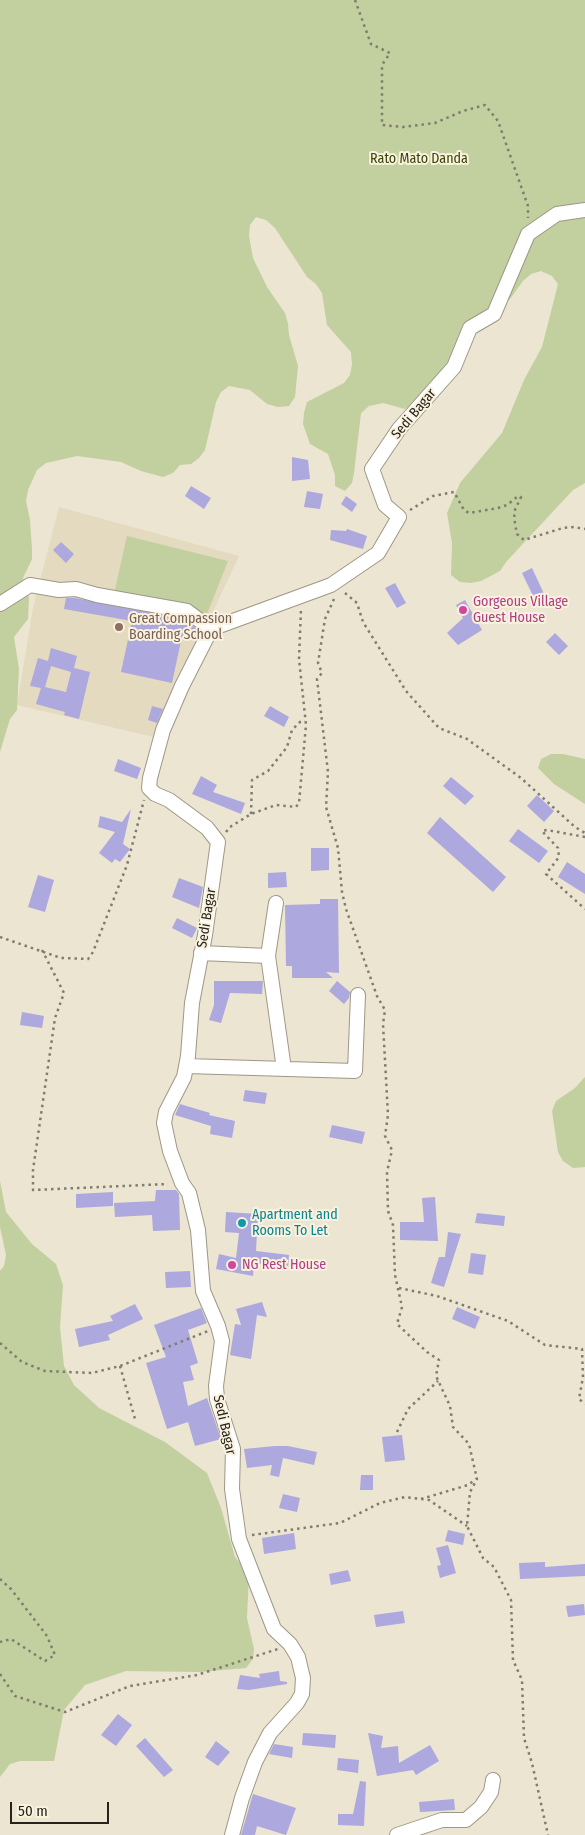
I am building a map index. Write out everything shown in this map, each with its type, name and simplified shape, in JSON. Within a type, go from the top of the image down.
[{"type":"street","points":[[528,234],[557,214],[585,210]]},
{"type":"street","name":"Sedi Bagar","points":[[399,517],[385,505],[372,469],[399,428],[454,367],[470,328],[494,314],[528,234]]},
{"type":"street","points":[[218,842],[207,828],[169,800],[154,794],[149,788],[163,730],[182,686],[211,628],[331,585],[378,553],[399,517]]},
{"type":"street","points":[[0,604],[30,586],[59,590],[76,588],[97,595],[187,611],[211,628]]},
{"type":"street","name":"Sedi Bagar","points":[[218,842],[192,1003],[184,1077],[166,1112],[164,1123],[170,1151],[182,1183],[189,1193],[198,1230],[203,1291],[218,1326],[222,1341],[216,1386],[217,1399],[233,1449],[232,1489],[239,1539],[274,1629],[290,1644],[299,1659],[303,1678],[302,1694],[297,1703],[270,1733],[255,1762],[232,1835]]},
{"type":"street","points":[[276,903],[268,956],[284,1069]]},
{"type":"street","points":[[201,953],[268,956]]},
{"type":"street","points":[[186,1066],[355,1071],[358,995]]},
{"type":"street","points":[[397,1835],[442,1820],[466,1820],[481,1807],[491,1792],[493,1780]]},
{"type":"path","points":[[355,0],[371,44],[390,53],[382,66],[382,125],[403,127],[435,124],[463,111],[485,105],[498,121],[528,206],[528,234]]},
{"type":"path","points":[[399,517],[423,500],[454,492],[464,510],[469,513],[498,508],[521,497],[514,512],[514,524],[517,534],[524,540],[574,526],[585,529]]},
{"type":"path","points":[[340,579],[345,593],[357,603],[363,622],[406,692],[439,728],[467,739],[521,778],[585,833]]},
{"type":"path","points":[[345,593],[333,600],[325,619],[318,663],[322,674],[317,679],[328,772],[326,807],[338,848],[342,892],[346,909],[374,988],[385,1010],[383,1024],[388,1114],[385,1136],[392,1150],[387,1172],[388,1211],[392,1226],[398,1288],[402,1307],[397,1324],[427,1352],[439,1360],[436,1376],[450,1406],[453,1427],[469,1444],[477,1479],[470,1492],[467,1526],[482,1558],[494,1567],[511,1600],[513,1660],[522,1680],[524,1738],[532,1764],[548,1835]]},
{"type":"path","points":[[218,842],[230,826],[251,814],[276,805],[296,807],[299,803],[305,721],[299,659],[302,596]]},
{"type":"path","points":[[251,814],[252,780],[268,770],[287,747],[292,730],[300,722],[305,721]]},
{"type":"path","points":[[0,937],[42,950],[60,958],[88,959],[93,952],[127,865],[139,811],[149,788]]},
{"type":"path","points":[[585,837],[547,830],[542,831],[558,848],[558,857],[546,874],[585,909]]},
{"type":"path","points":[[42,950],[64,993],[55,1018],[33,1170],[32,1190],[182,1183]]},
{"type":"path","points":[[398,1288],[437,1296],[508,1321],[545,1345],[582,1349],[583,1378],[579,1399],[585,1404]]},
{"type":"path","points":[[0,1343],[22,1362],[45,1371],[92,1373],[120,1366],[218,1326]]},
{"type":"path","points":[[120,1366],[135,1419]]},
{"type":"path","points":[[396,1432],[408,1409],[438,1381]]},
{"type":"path","points":[[419,1499],[468,1484],[477,1479]]},
{"type":"path","points":[[239,1539],[257,1533],[340,1523],[380,1504],[405,1497],[429,1500],[467,1526]]},
{"type":"path","points":[[0,1580],[11,1589],[47,1636],[55,1655],[46,1660],[11,1638],[0,1642]]},
{"type":"path","points":[[1,1676],[15,1696],[65,1712],[130,1686],[197,1675],[290,1644]]},
{"type":"shaded area","name":"Great Compassion Boarding School","points":[[59,507],[239,556],[154,737],[17,705],[33,608]]},
{"type":"green space","name":"Rato Mato Danda","points":[[0,0],[585,0],[585,483],[573,490],[506,562],[500,571],[481,581],[471,583],[460,582],[451,575],[452,543],[447,513],[460,483],[502,433],[524,380],[542,347],[558,284],[552,276],[541,271],[531,274],[523,281],[510,299],[482,321],[451,372],[443,391],[433,398],[418,401],[405,409],[383,403],[369,406],[361,413],[352,483],[345,491],[335,486],[335,475],[328,454],[310,444],[303,424],[307,402],[344,383],[350,375],[352,364],[351,352],[327,325],[322,293],[316,284],[307,277],[275,228],[266,220],[256,217],[250,225],[249,236],[253,258],[267,287],[285,313],[298,366],[295,397],[289,406],[278,407],[267,404],[250,390],[229,386],[221,392],[216,402],[205,450],[191,464],[180,465],[173,473],[163,477],[141,471],[121,462],[77,456],[46,463],[37,470],[28,490],[26,501],[30,520],[32,549],[32,559],[23,578],[29,598],[28,619],[14,637],[19,669],[17,710],[10,719],[0,752]]},
{"type":"green space","points":[[127,536],[228,561],[207,614],[114,594]]},
{"type":"green space","points":[[551,754],[563,754],[585,759],[585,804],[554,784],[538,768],[541,759]]},
{"type":"green space","points":[[585,1077],[585,1167],[573,1168],[563,1161],[558,1152],[552,1111],[556,1101],[575,1088]]},
{"type":"green space","points":[[0,1181],[6,1212],[32,1244],[56,1264],[63,1285],[60,1327],[64,1366],[74,1385],[99,1408],[165,1442],[207,1473],[221,1508],[235,1557],[249,1574],[247,1618],[254,1649],[253,1659],[246,1668],[200,1672],[126,1671],[85,1685],[64,1710],[54,1761],[20,1761],[10,1764],[0,1777],[0,1271],[4,1266],[6,1255],[0,1227]]},
{"type":"building","points":[[292,457],[308,460],[310,479],[292,481]]},
{"type":"building","points":[[191,486],[211,498],[204,509],[185,496]]},
{"type":"building","points":[[307,491],[323,494],[320,509],[304,507]]},
{"type":"building","points":[[346,496],[357,504],[352,512],[341,504]]},
{"type":"building","points":[[347,529],[367,536],[363,549],[330,540],[331,530],[346,531]]},
{"type":"building","points":[[61,542],[74,554],[66,563],[53,550]]},
{"type":"building","points":[[532,568],[546,598],[536,602],[522,573]]},
{"type":"building","points":[[395,583],[406,603],[397,608],[385,588]]},
{"type":"building","points":[[66,598],[75,598],[183,619],[197,629],[195,638],[182,636],[172,683],[121,672],[132,621],[64,609]]},
{"type":"building","points":[[465,600],[482,630],[458,645],[447,633],[463,618],[456,605]]},
{"type":"building","points":[[555,633],[568,646],[559,655],[546,642]]},
{"type":"building","points":[[51,648],[77,656],[74,668],[90,672],[79,719],[64,715],[65,712],[36,704],[41,688],[30,686],[38,658],[48,661]],"holes":[[[51,666],[71,672],[66,692],[45,687]]]},
{"type":"building","points":[[152,706],[163,709],[157,723],[148,720]]},
{"type":"building","points":[[270,706],[289,717],[284,727],[264,716]]},
{"type":"building","points":[[118,759],[141,768],[137,779],[114,771]]},
{"type":"building","points":[[201,776],[217,785],[213,792],[245,803],[241,814],[192,794]]},
{"type":"building","points":[[451,777],[474,796],[465,805],[443,786]]},
{"type":"building","points":[[537,795],[554,811],[544,822],[527,806]]},
{"type":"building","points":[[131,809],[123,844],[130,849],[120,862],[115,859],[112,863],[99,853],[115,832],[98,827],[100,816],[122,822]]},
{"type":"building","points":[[440,817],[506,877],[493,892],[427,833]]},
{"type":"building","points":[[518,829],[548,851],[539,863],[509,841]]},
{"type":"building","points":[[311,848],[329,848],[329,870],[311,871]]},
{"type":"building","points":[[567,862],[585,874],[585,894],[558,877]]},
{"type":"building","points":[[286,872],[287,887],[268,888],[268,873]]},
{"type":"building","points":[[38,875],[54,880],[45,912],[28,907]]},
{"type":"building","points":[[179,878],[203,887],[199,908],[172,897]]},
{"type":"building","points":[[320,899],[338,899],[339,973],[326,972],[333,978],[292,978],[292,966],[286,966],[285,905],[320,904]]},
{"type":"building","points":[[177,918],[197,928],[192,938],[172,928]]},
{"type":"building","points":[[214,981],[263,981],[262,994],[230,993],[221,1023],[209,1020],[214,1005]]},
{"type":"building","points":[[337,981],[350,992],[349,998],[344,1004],[329,991]]},
{"type":"building","points":[[22,1012],[44,1016],[42,1028],[20,1025]]},
{"type":"building","points":[[245,1090],[267,1093],[265,1104],[243,1101]]},
{"type":"building","points":[[180,1104],[210,1113],[209,1115],[235,1121],[232,1138],[210,1134],[211,1126],[175,1115]]},
{"type":"building","points":[[332,1125],[365,1132],[362,1144],[329,1137]]},
{"type":"building","points":[[156,1190],[176,1190],[179,1194],[180,1230],[153,1231],[152,1215],[115,1217],[114,1203],[155,1201]]},
{"type":"building","points":[[113,1192],[113,1206],[76,1208],[76,1194]]},
{"type":"building","points":[[435,1197],[438,1241],[400,1240],[400,1222],[424,1222],[422,1198]]},
{"type":"building","points":[[226,1212],[258,1214],[256,1251],[289,1255],[288,1267],[254,1263],[253,1276],[216,1269],[219,1254],[236,1258],[239,1233],[225,1232]]},
{"type":"building","points":[[477,1213],[505,1216],[504,1226],[475,1223]]},
{"type":"building","points":[[448,1232],[461,1234],[444,1287],[431,1283],[439,1257],[445,1257]]},
{"type":"building","points":[[471,1253],[486,1255],[483,1275],[468,1273]]},
{"type":"building","points":[[190,1271],[191,1287],[166,1288],[165,1272]]},
{"type":"building","points":[[262,1302],[267,1317],[257,1315],[251,1359],[230,1355],[235,1324],[241,1325],[236,1309]]},
{"type":"building","points":[[135,1304],[143,1319],[108,1335],[110,1340],[79,1347],[75,1329],[113,1321],[110,1316]]},
{"type":"building","points":[[457,1307],[480,1317],[475,1329],[452,1319]]},
{"type":"building","points":[[201,1308],[207,1323],[188,1330],[198,1363],[190,1366],[194,1380],[183,1382],[188,1406],[207,1398],[221,1439],[195,1446],[188,1422],[167,1429],[146,1363],[166,1357],[154,1325]]},
{"type":"building","points":[[402,1435],[405,1460],[385,1462],[382,1437]]},
{"type":"building","points":[[288,1446],[317,1452],[314,1465],[283,1458],[279,1477],[270,1475],[272,1465],[247,1468],[244,1449]]},
{"type":"building","points":[[361,1475],[373,1475],[373,1490],[360,1490]]},
{"type":"building","points":[[283,1494],[300,1498],[297,1512],[279,1508]]},
{"type":"building","points":[[448,1530],[465,1534],[463,1545],[445,1541]]},
{"type":"building","points":[[294,1533],[296,1549],[264,1554],[262,1538]]},
{"type":"building","points":[[448,1545],[456,1573],[440,1578],[437,1566],[441,1565],[436,1548]]},
{"type":"building","points":[[545,1562],[545,1567],[585,1564],[585,1576],[520,1579],[519,1563]]},
{"type":"building","points":[[348,1570],[351,1581],[331,1585],[329,1574]]},
{"type":"building","points":[[584,1604],[585,1615],[568,1617],[566,1606]]},
{"type":"building","points":[[403,1611],[405,1623],[376,1627],[374,1615]]},
{"type":"building","points":[[279,1671],[280,1681],[287,1682],[287,1684],[249,1690],[237,1689],[240,1675],[260,1678],[259,1674]]},
{"type":"building","points":[[118,1714],[132,1725],[116,1746],[101,1735]]},
{"type":"building","points":[[303,1733],[336,1735],[335,1748],[302,1745]]},
{"type":"building","points":[[368,1733],[383,1736],[381,1748],[398,1746],[399,1763],[430,1745],[439,1761],[416,1775],[413,1770],[377,1776]]},
{"type":"building","points":[[145,1738],[173,1770],[164,1777],[136,1746]]},
{"type":"building","points":[[216,1741],[230,1752],[218,1766],[205,1757]]},
{"type":"building","points":[[274,1744],[293,1747],[292,1758],[269,1754]]},
{"type":"building","points":[[338,1758],[359,1760],[358,1773],[337,1770]]},
{"type":"building","points":[[360,1781],[366,1782],[364,1826],[338,1825],[338,1814],[353,1814]]},
{"type":"building","points":[[253,1794],[296,1808],[286,1835],[257,1826],[255,1835],[241,1835]]},
{"type":"building","points":[[454,1799],[455,1810],[420,1812],[419,1802]]},
{"type":"place","name":"Gorgeous Village Guest House","points":[[463,610]]},
{"type":"place","name":"Great Compassion Boarding School","points":[[119,627]]},
{"type":"place","name":"Apartment and Rooms To Let","points":[[242,1223]]},
{"type":"place","name":"NG Rest House","points":[[232,1265]]}]
